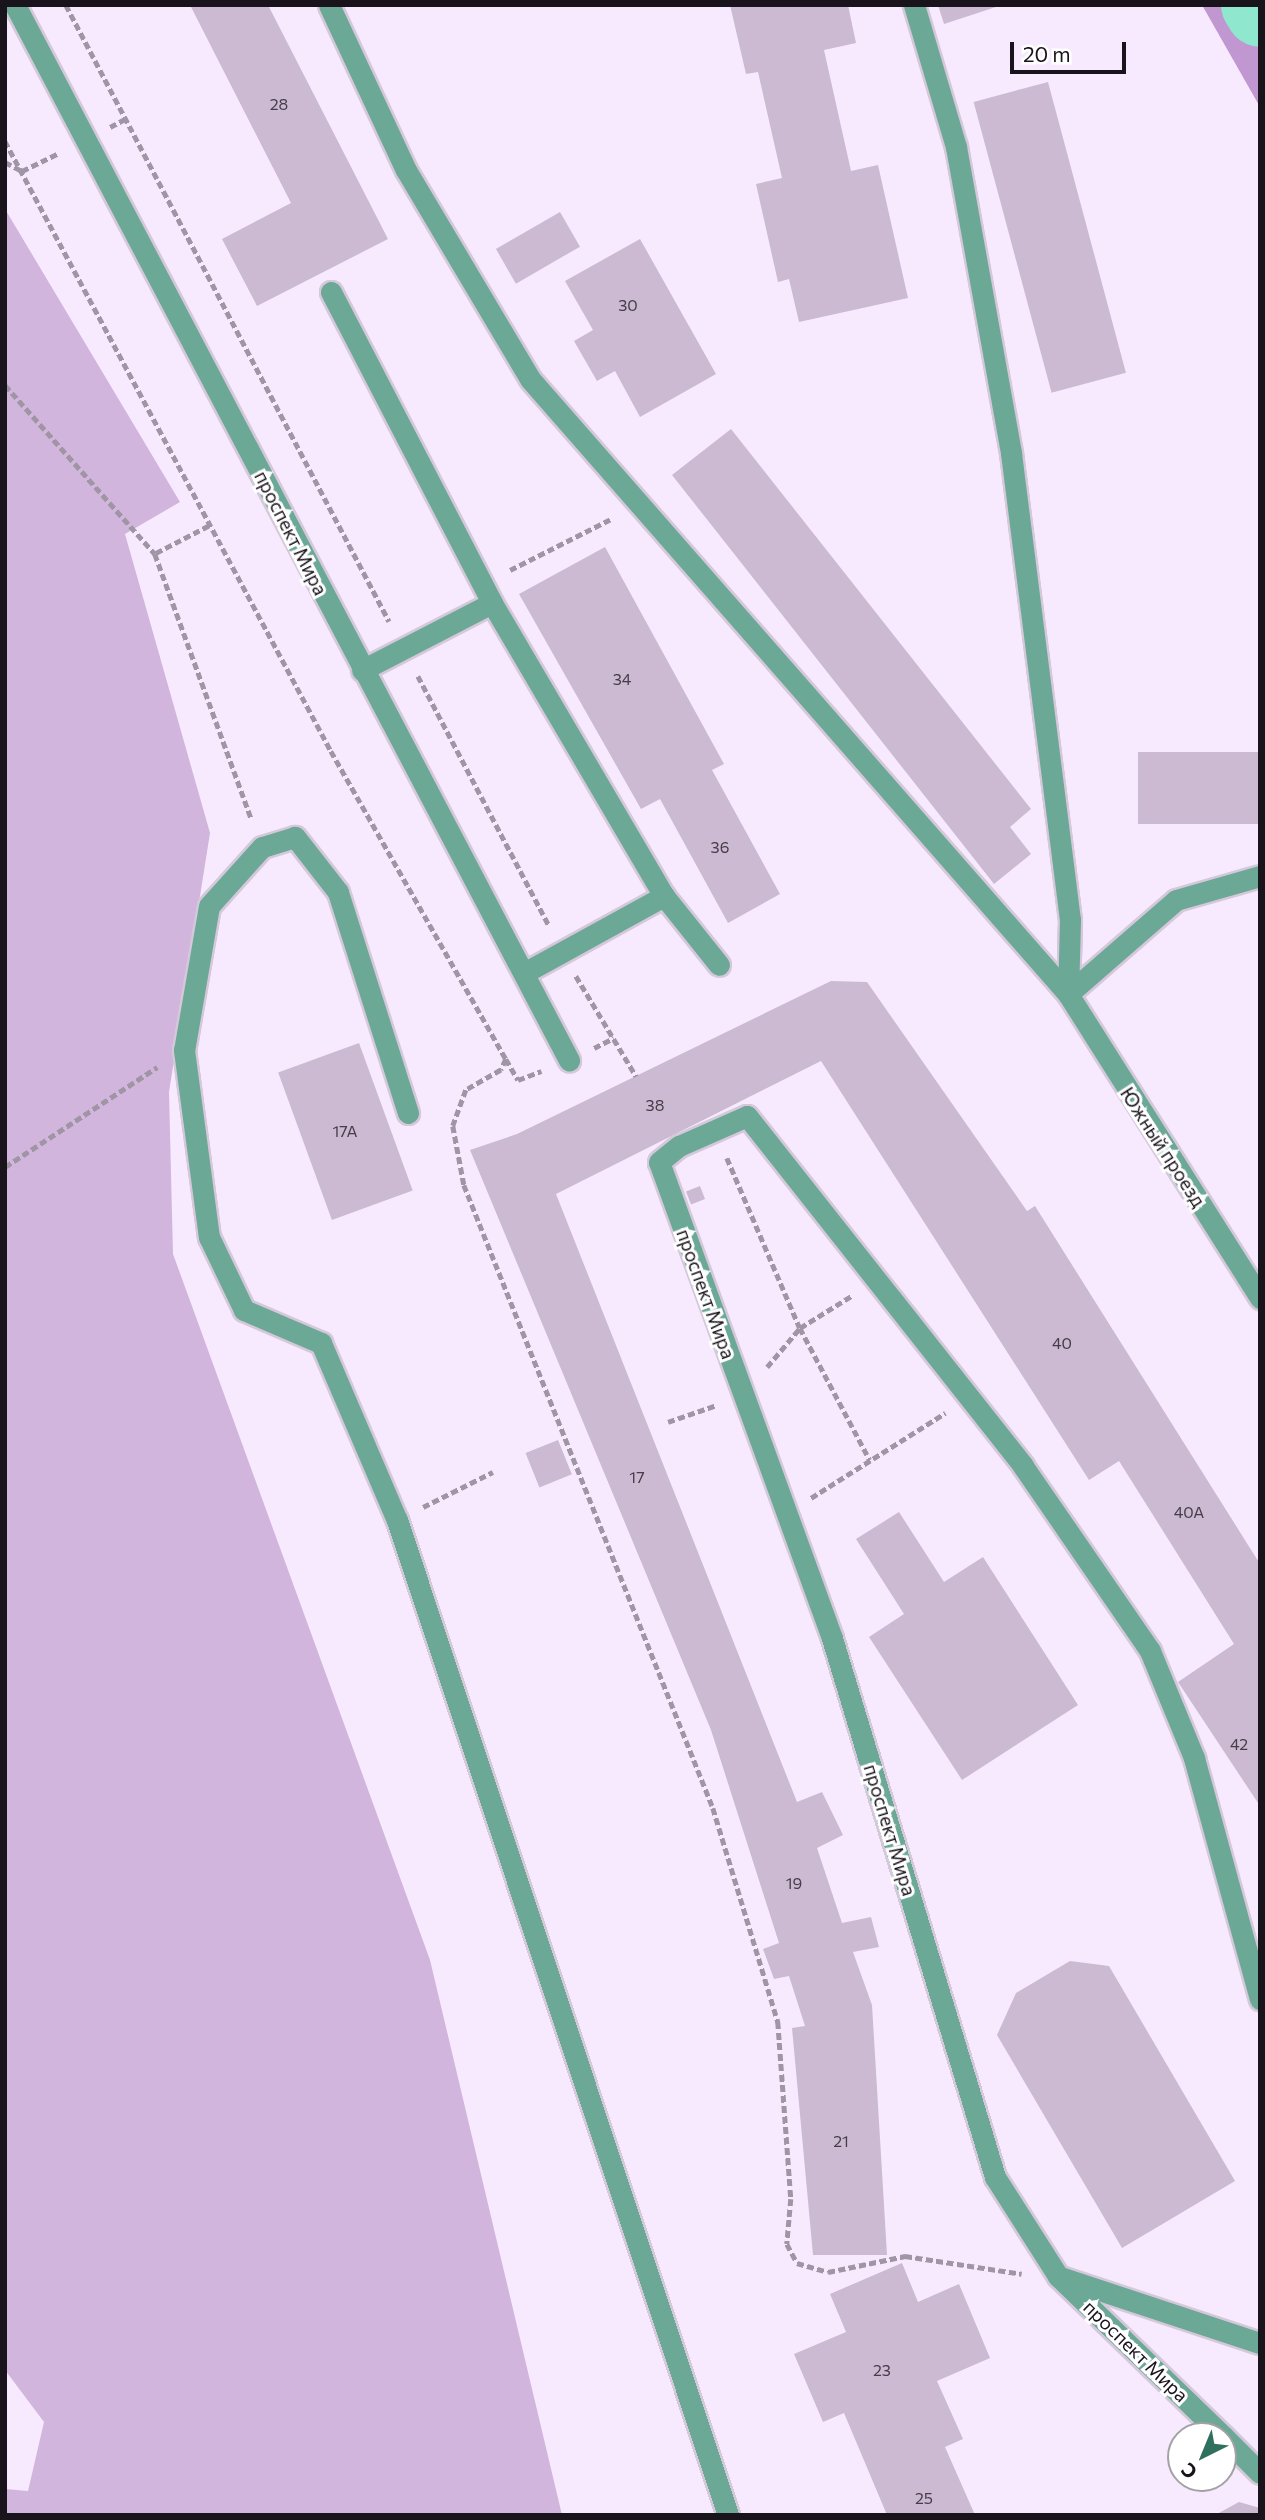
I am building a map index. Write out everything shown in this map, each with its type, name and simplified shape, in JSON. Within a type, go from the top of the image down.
[{"type":"street","name":"проспект Мира","points":[[15,5],[569,1060]]},
{"type":"street","name":"Южный проезд","points":[[329,5],[406,170],[530,379],[1068,994],[1260,1298]]},
{"type":"street","points":[[914,5],[956,147],[1011,453],[1069,920],[1068,994]]},
{"type":"street","points":[[331,292],[487,594],[664,896],[719,965]]},
{"type":"street","points":[[362,670],[403,649],[487,594]]},
{"type":"street","points":[[408,1113],[338,892],[295,837],[262,847],[209,906],[184,1050],[209,1237],[244,1310],[321,1343],[397,1520],[728,2515]]},
{"type":"street","points":[[1068,994],[1176,900],[1260,876]]},
{"type":"street","points":[[524,973],[664,896]]},
{"type":"street","points":[[679,1146],[747,1116],[970,1398],[1150,1651],[1194,1758],[1260,1999]]},
{"type":"street","name":"проспект Мира","points":[[679,1146],[659,1162],[832,1638],[995,2177],[1058,2276],[1209,2422]]},
{"type":"street","points":[[1058,2276],[1260,2343]]},
{"type":"street","name":"проспект Мира","points":[[1237,2450],[1260,2473]]},
{"type":"path","points":[[66,5],[564,953],[636,1076]]},
{"type":"path","points":[[5,141],[209,526],[518,1080]]},
{"type":"path","points":[[5,162],[22,171]]},
{"type":"path","points":[[5,385],[155,554],[252,820]]},
{"type":"path","points":[[487,594],[640,504]]},
{"type":"path","points":[[155,554],[209,526]]},
{"type":"path","points":[[5,1167],[184,1050]]},
{"type":"path","points":[[506,1059],[501,1070],[466,1090],[453,1126],[464,1185],[713,1808],[778,2022],[791,2199],[788,2244],[797,2263],[828,2272],[905,2256],[971,2270],[1058,2276]]},
{"type":"path","points":[[679,1146],[723,1147],[800,1328],[870,1460]]},
{"type":"path","points":[[668,1422],[742,1396],[800,1328],[877,1280]]},
{"type":"path","points":[[786,1513],[970,1398]]},
{"type":"path","points":[[397,1520],[493,1472]]},
{"type":"shaded area","points":[[1202,5],[1260,5],[1260,107]]},
{"type":"shaded area","points":[[5,209],[180,502],[125,534],[210,833],[169,1092],[173,1254],[430,1960],[562,2515],[5,2515],[5,2489],[28,2491],[44,2422],[5,2370]]},
{"type":"building","points":[[190,5],[268,5],[388,239],[257,306],[222,239],[291,203]]},
{"type":"building","points":[[730,5],[848,5],[856,43],[824,50],[851,171],[878,165],[908,298],[799,322],[789,279],[778,282],[756,184],[782,178],[758,72],[746,74]]},
{"type":"building","points":[[938,5],[999,5],[999,6],[944,24]]},
{"type":"building","points":[[1048,82],[1126,373],[1052,393],[974,102]]},
{"type":"building","points":[[560,212],[580,247],[516,284],[496,249]]},
{"type":"building","points":[[640,239],[716,374],[640,417],[615,371],[597,381],[574,341],[593,330],[565,281]]},
{"type":"building","points":[[731,429],[1031,809],[1010,827],[1031,854],[994,884],[672,475]]},
{"type":"building","points":[[605,547],[724,764],[712,770],[780,894],[728,923],[660,799],[641,809],[519,594]]},
{"type":"building","points":[[1138,752],[1260,752],[1260,824],[1138,824]]},
{"type":"building","points":[[831,981],[867,982],[1027,1211],[1035,1206],[1260,1564],[1260,1806],[1178,1682],[1234,1644],[1119,1461],[1089,1480],[821,1061],[556,1194],[797,1802],[822,1792],[843,1835],[817,1848],[842,1923],[871,1917],[879,1947],[853,1952],[872,2005],[887,2255],[813,2255],[792,2028],[805,2026],[789,1976],[774,1979],[763,1949],[779,1943],[711,1730],[470,1150],[517,1134]]},
{"type":"building","points":[[359,1043],[413,1191],[332,1220],[278,1072]]},
{"type":"building","points":[[700,1186],[705,1199],[691,1204],[686,1191]]},
{"type":"building","points":[[558,1440],[572,1474],[539,1487],[526,1453]]},
{"type":"building","points":[[899,1512],[944,1582],[983,1557],[1078,1705],[962,1780],[869,1637],[904,1614],[856,1539]]},
{"type":"building","points":[[1070,1961],[1109,1966],[1235,2181],[1122,2248],[997,2035],[1016,1993]]},
{"type":"building","points":[[902,2263],[918,2302],[959,2284],[990,2358],[937,2381],[963,2439],[945,2447],[975,2515],[887,2515],[844,2413],[823,2422],[794,2354],[846,2332],[830,2294]]},
{"type":"building","points":[[1239,2502],[1260,2508],[1260,2515],[1215,2515]]},
{"type":"waterway","points":[[1255,5],[1260,13]]}]
